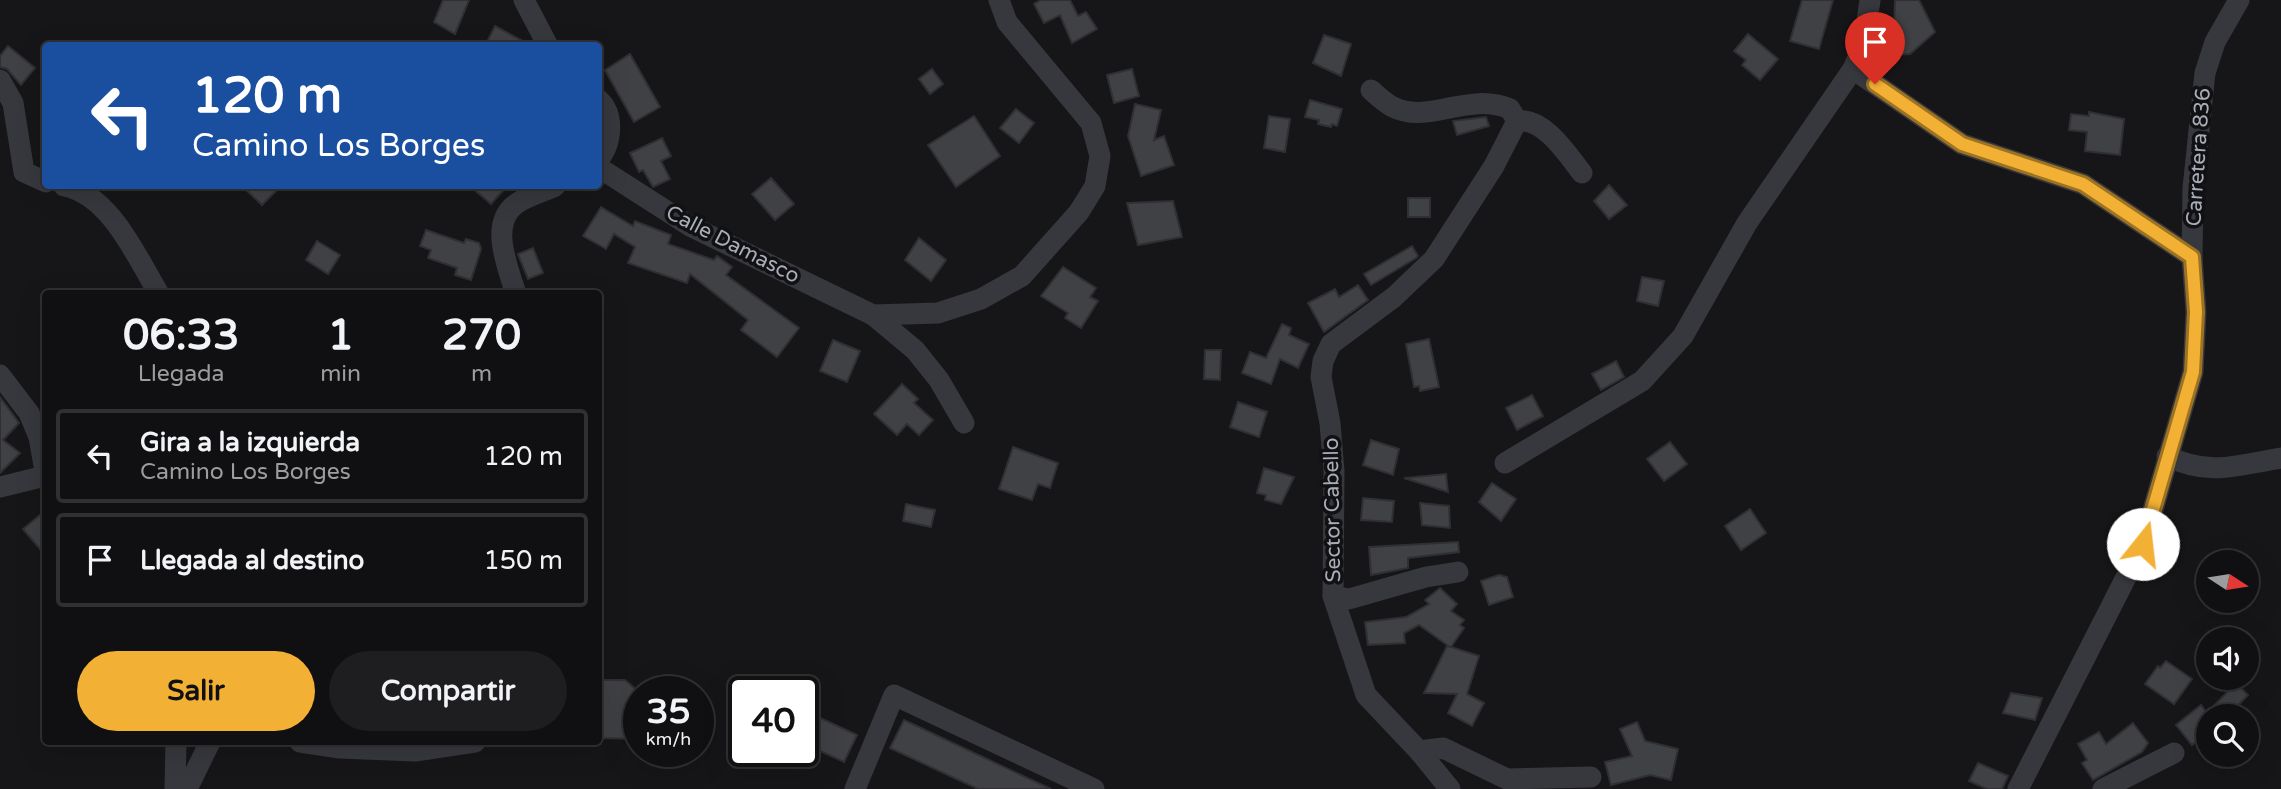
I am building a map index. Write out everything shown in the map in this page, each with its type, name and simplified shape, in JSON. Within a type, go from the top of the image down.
[{"type":"street","points":[[524,0],[546,42]]},
{"type":"street","name":"Calle Damasco","points":[[873,315],[938,313],[981,299],[1022,276],[1079,212],[1095,187],[1100,156],[1091,123],[1007,22],[999,0]]},
{"type":"street","points":[[1505,463],[1642,381],[1682,336],[1709,295],[1747,223],[1853,69],[1864,43],[1870,0]]},
{"type":"street","name":"Carretera 836","points":[[2018,789],[2143,544],[2193,372],[2196,312],[2192,257],[2193,188],[2205,73],[2215,42],[2239,0]]},
{"type":"street","points":[[1853,69],[1962,144],[2083,184],[2192,257]]},
{"type":"street","points":[[0,80],[13,103],[24,172],[42,180]]},
{"type":"street","points":[[1371,90],[1392,107],[1419,112],[1483,101],[1498,104],[1510,109],[1517,121],[1527,119],[1539,126],[1561,146],[1582,173]]},
{"type":"street","points":[[602,106],[608,116],[610,134],[606,152],[602,156]]},
{"type":"street","name":"Sector Cabello","points":[[1450,789],[1419,751],[1366,695],[1333,596],[1334,471],[1330,423],[1321,377],[1323,361],[1331,344],[1394,297],[1434,258],[1494,166],[1517,121]]},
{"type":"street","name":"Calle Damasco","points":[[602,170],[690,226],[873,315],[915,350],[939,380],[964,423]]},
{"type":"street","points":[[70,189],[90,199],[123,229],[157,290]]},
{"type":"street","points":[[515,290],[500,237],[516,203],[545,189]]},
{"type":"street","points":[[0,375],[29,414],[38,437],[42,460]]},
{"type":"street","points":[[2167,456],[2204,469],[2281,458]]},
{"type":"street","points":[[0,487],[42,478]]},
{"type":"street","name":"Sector Cabello","points":[[1333,596],[1349,600],[1426,578],[1458,572]]},
{"type":"street","points":[[855,789],[894,695],[1094,789]]},
{"type":"street","points":[[175,789],[176,745]]},
{"type":"street","points":[[187,789],[209,745]]},
{"type":"street","points":[[320,745],[415,751],[455,745]]},
{"type":"street","points":[[1419,751],[1443,748],[1507,779],[1591,777]]},
{"type":"street","points":[[2103,789],[2174,753]]},
{"type":"building","points":[[443,0],[469,0],[455,34],[434,22]]},
{"type":"building","points":[[1041,0],[1070,0],[1078,16],[1086,12],[1097,29],[1072,43],[1060,15],[1044,23],[1034,4]]},
{"type":"building","points":[[1802,0],[1833,0],[1819,49],[1790,41]]},
{"type":"building","points":[[1895,0],[1919,0],[1935,32],[1910,54],[1893,55]]},
{"type":"building","points":[[495,26],[525,42],[487,42]]},
{"type":"building","points":[[1748,34],[1778,59],[1760,80],[1742,65],[1746,60],[1734,51]]},
{"type":"building","points":[[1324,35],[1351,44],[1341,76],[1313,63]]},
{"type":"building","points":[[8,46],[35,68],[21,85],[7,69],[0,67],[0,56]]},
{"type":"building","points":[[630,54],[660,107],[634,122],[605,70]]},
{"type":"building","points":[[932,69],[943,84],[930,94],[919,79]]},
{"type":"building","points":[[1132,69],[1139,96],[1114,103],[1107,75]]},
{"type":"building","points":[[1310,100],[1342,109],[1337,126],[1318,124],[1319,120],[1305,117]]},
{"type":"building","points":[[1135,104],[1161,110],[1154,140],[1164,136],[1174,165],[1141,176],[1128,136]]},
{"type":"building","points":[[1016,109],[1034,123],[1019,143],[1000,128]]},
{"type":"building","points":[[2089,112],[2124,119],[2120,155],[2085,151],[2087,132],[2069,130],[2071,114],[2089,116]]},
{"type":"building","points":[[974,116],[1000,156],[956,187],[928,145]]},
{"type":"building","points":[[1269,116],[1290,119],[1285,152],[1264,148]]},
{"type":"building","points":[[1486,117],[1489,126],[1457,135],[1453,121]]},
{"type":"building","points":[[662,138],[671,156],[661,161],[670,179],[653,187],[643,170],[639,172],[630,153]]},
{"type":"building","points":[[771,178],[794,204],[775,220],[752,194]]},
{"type":"building","points":[[1609,185],[1627,205],[1609,219],[1594,201]]},
{"type":"building","points":[[245,189],[278,189],[262,205]]},
{"type":"building","points":[[474,189],[504,189],[491,204]]},
{"type":"building","points":[[1408,198],[1430,198],[1430,217],[1408,217]]},
{"type":"building","points":[[1173,201],[1182,237],[1138,245],[1127,203]]},
{"type":"building","points":[[601,207],[633,226],[635,221],[671,235],[668,244],[714,260],[717,256],[732,267],[726,275],[799,328],[777,357],[741,330],[748,320],[690,274],[687,283],[628,263],[635,247],[614,234],[606,249],[583,236]]},
{"type":"building","points":[[426,230],[464,243],[466,239],[479,243],[481,249],[471,280],[455,275],[457,268],[428,258],[431,250],[420,246]]},
{"type":"building","points":[[919,238],[946,260],[931,281],[905,260]]},
{"type":"building","points":[[317,241],[340,255],[328,274],[306,260]]},
{"type":"building","points":[[1412,246],[1418,256],[1416,258],[1371,285],[1364,274]]},
{"type":"building","points":[[533,248],[543,273],[528,279],[518,254]]},
{"type":"building","points":[[1063,267],[1096,288],[1090,297],[1098,301],[1081,328],[1065,318],[1068,313],[1041,296]]},
{"type":"building","points":[[1642,277],[1664,281],[1658,306],[1637,301]]},
{"type":"building","points":[[1358,285],[1368,300],[1324,332],[1308,303],[1335,289],[1339,297]]},
{"type":"building","points":[[1282,324],[1291,328],[1289,335],[1309,344],[1298,368],[1280,359],[1271,384],[1242,373],[1250,352],[1266,358]]},
{"type":"building","points":[[1429,339],[1439,387],[1420,391],[1419,386],[1414,387],[1406,344]]},
{"type":"building","points":[[833,340],[860,351],[847,382],[820,371]]},
{"type":"building","points":[[1205,350],[1221,350],[1220,380],[1204,379]]},
{"type":"building","points":[[1616,361],[1624,377],[1601,390],[1592,374]]},
{"type":"building","points":[[902,384],[918,399],[914,403],[933,420],[919,435],[907,424],[897,435],[874,414]]},
{"type":"building","points":[[1532,395],[1543,416],[1517,430],[1506,408]]},
{"type":"building","points":[[0,397],[19,423],[3,440],[20,453],[0,473]]},
{"type":"building","points":[[1238,402],[1267,412],[1259,437],[1230,427]]},
{"type":"building","points":[[1371,440],[1399,449],[1393,475],[1363,465]]},
{"type":"building","points":[[1670,442],[1687,464],[1664,481],[1647,459]]},
{"type":"building","points":[[1013,447],[1058,463],[1050,488],[1038,484],[1032,500],[999,489]]},
{"type":"building","points":[[1264,468],[1294,477],[1281,504],[1265,500],[1266,495],[1257,493]]},
{"type":"building","points":[[1446,474],[1448,492],[1404,478],[1405,478]]},
{"type":"building","points":[[1492,483],[1516,499],[1501,521],[1479,502]]},
{"type":"building","points":[[1363,498],[1394,501],[1392,522],[1361,520]]},
{"type":"building","points":[[1420,503],[1449,506],[1450,528],[1422,525]]},
{"type":"building","points":[[906,504],[935,510],[931,527],[903,521]]},
{"type":"building","points":[[1750,509],[1766,533],[1741,550],[1725,526]]},
{"type":"building","points":[[42,513],[42,551],[23,529]]},
{"type":"building","points":[[1458,542],[1459,552],[1408,558],[1408,568],[1371,575],[1369,547]]},
{"type":"building","points":[[1499,575],[1507,577],[1513,597],[1489,605],[1481,581]]},
{"type":"building","points":[[1440,588],[1457,604],[1451,611],[1464,620],[1460,625],[1464,628],[1451,647],[1479,656],[1467,694],[1484,703],[1472,726],[1448,713],[1457,694],[1424,693],[1447,646],[1450,647],[1419,625],[1404,633],[1405,643],[1368,645],[1365,622],[1406,617],[1429,604],[1425,600]]},
{"type":"building","points":[[2166,661],[2192,679],[2174,704],[2145,684],[2158,666],[2160,668]]},
{"type":"building","points":[[602,680],[623,680],[623,739],[602,738]]},
{"type":"building","points":[[2229,690],[2243,690],[2248,695],[2239,704],[2216,704]]},
{"type":"building","points":[[2011,693],[2042,698],[2035,720],[2003,713]]},
{"type":"building","points":[[2196,709],[2196,742],[2192,745],[2176,725]]},
{"type":"building","points":[[819,717],[857,735],[844,762],[819,750]]},
{"type":"building","points":[[904,720],[1051,789],[978,789],[890,748]]},
{"type":"building","points":[[1637,722],[1645,741],[1678,749],[1671,780],[1650,775],[1611,785],[1605,762],[1632,756],[1620,729]]},
{"type":"building","points":[[2133,723],[2148,743],[2142,752],[2093,780],[2082,763],[2087,760],[2078,744],[2099,732],[2106,744]]},
{"type":"building","points":[[1978,763],[2008,776],[2002,789],[1987,789],[1969,781]]},
{"type":"route","points":[[1875,84],[1962,144],[2083,184],[2192,257],[2196,312],[2193,372],[2143,544]]}]
